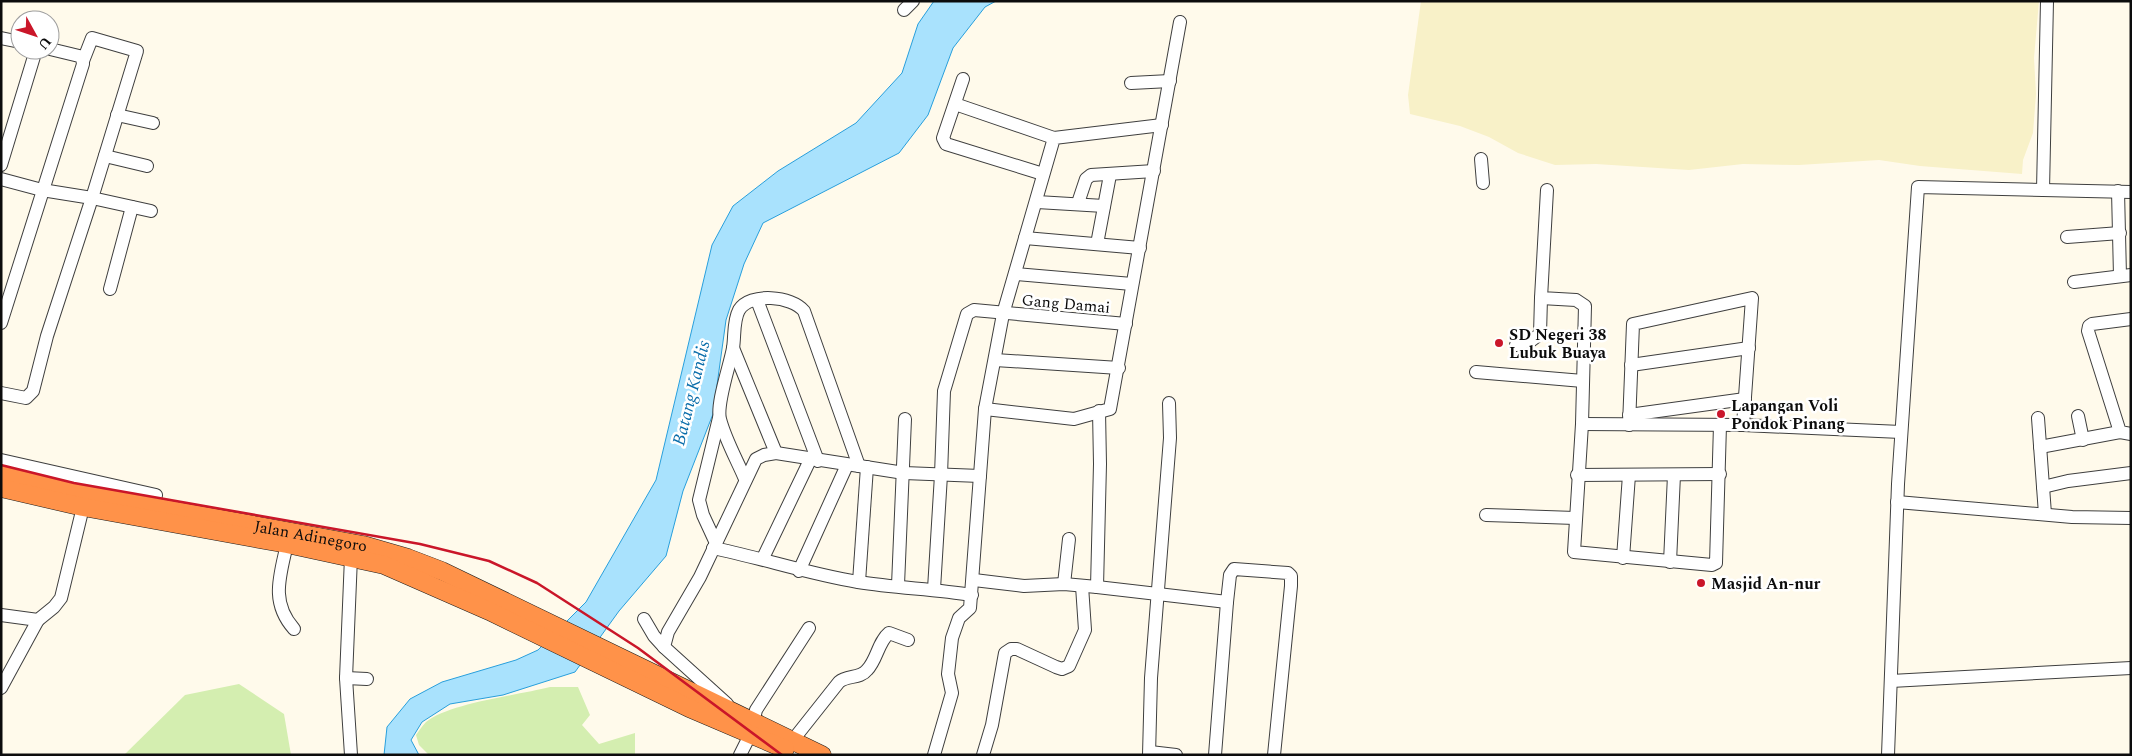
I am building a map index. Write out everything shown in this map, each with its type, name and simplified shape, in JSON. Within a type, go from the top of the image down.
[{"type":"highway","name":"Jalan Adinegoro","points":[[1,474],[120,508],[384,565],[548,632],[750,728],[796,747],[822,755]]},
{"type":"highway","name":"Jalan Adinegoro","points":[[1,488],[83,507],[120,508],[154,506],[363,546],[408,558],[486,592],[548,632]]},
{"type":"street","points":[[2043,190],[2047,1]]},
{"type":"street","points":[[985,409],[1074,419],[1110,409],[1119,368],[1132,284],[1180,22]]},
{"type":"street","points":[[1,323],[83,61],[92,38],[137,51],[92,198],[46,336],[33,391],[26,398],[1,393]]},
{"type":"street","points":[[60,51],[79,56],[83,61]]},
{"type":"street","points":[[1,165],[6,134],[32,60]]},
{"type":"street","points":[[963,79],[943,138],[946,144],[1043,174]]},
{"type":"street","points":[[1131,83],[1170,81]]},
{"type":"street","points":[[955,104],[1054,138],[1162,125]]},
{"type":"street","points":[[117,115],[153,123]]},
{"type":"street","points":[[934,755],[952,693],[948,674],[952,638],[959,618],[970,608],[974,580],[985,409],[1003,314],[1054,138]]},
{"type":"street","points":[[105,156],[147,166]]},
{"type":"street","points":[[1481,159],[1483,183]]},
{"type":"street","points":[[1078,203],[1087,177],[1091,175],[1154,171]]},
{"type":"street","points":[[1097,244],[1110,175]]},
{"type":"street","points":[[1,179],[42,190],[92,198],[151,211]]},
{"type":"street","points":[[1888,755],[1897,502],[1918,187],[2124,192],[2120,233],[2126,276],[2074,282]]},
{"type":"street","points":[[1516,345],[1532,340],[1540,334],[1547,190]]},
{"type":"street","points":[[1037,202],[1104,206]]},
{"type":"street","points":[[110,289],[132,207]]},
{"type":"street","points":[[2067,237],[2120,233]]},
{"type":"street","points":[[1025,238],[1140,248]]},
{"type":"street","points":[[1015,274],[1132,284]]},
{"type":"street","points":[[714,544],[699,500],[719,418],[733,348],[738,311],[745,304],[757,300],[780,298],[799,305],[804,311],[858,466],[859,582]]},
{"type":"street","points":[[1541,298],[1576,300],[1585,306],[1582,424],[1577,475],[1574,552],[1670,562],[1712,565],[1716,563],[1720,425]]},
{"type":"street","points":[[1629,420],[1633,324],[1638,321],[1752,298],[1743,425]]},
{"type":"street","points":[[757,300],[814,460],[764,558]]},
{"type":"street","name":"Gang Damai","points":[[934,589],[944,391],[967,314],[974,310],[1126,324]]},
{"type":"street","points":[[2040,447],[2125,433],[2088,331],[2089,326],[2092,324],[2130,322]]},
{"type":"street","points":[[733,348],[776,453]]},
{"type":"street","points":[[1631,365],[1749,348]]},
{"type":"street","points":[[995,360],[1119,368]]},
{"type":"street","points":[[1476,372],[1583,381]]},
{"type":"street","points":[[1582,424],[1629,420],[1745,399]]},
{"type":"street","points":[[1169,403],[1168,476],[1151,678],[1150,753],[1176,755]]},
{"type":"street","points":[[1097,586],[1100,464],[1099,411]]},
{"type":"street","points":[[2078,416],[2084,440]]},
{"type":"street","points":[[719,418],[745,479]]},
{"type":"street","points":[[2038,418],[2045,514]]},
{"type":"street","points":[[898,585],[905,419]]},
{"type":"street","points":[[1629,420],[1902,432]]},
{"type":"street","points":[[664,646],[668,632],[700,577],[714,544],[756,459],[764,455],[776,453],[904,473],[980,476]]},
{"type":"street","points":[[1,460],[156,495],[154,506]]},
{"type":"street","points":[[799,571],[858,466]]},
{"type":"street","points":[[2043,487],[2068,481],[2131,473]]},
{"type":"street","points":[[1577,475],[1720,474]]},
{"type":"street","points":[[1623,558],[1629,475]]},
{"type":"street","points":[[1670,562],[1674,475]]},
{"type":"street","points":[[1897,502],[2045,514],[2131,518]]},
{"type":"street","points":[[1,688],[38,620],[54,607],[61,598],[83,507]]},
{"type":"street","points":[[1486,515],[1575,518]]},
{"type":"street","points":[[1064,584],[1069,539]]},
{"type":"street","points":[[287,544],[280,577],[279,604],[294,628]]},
{"type":"street","points":[[714,544],[764,558],[799,571],[859,582],[934,589],[972,595]]},
{"type":"street","points":[[351,557],[346,678],[351,755]]},
{"type":"street","points":[[1215,755],[1230,575],[1234,569],[1281,572],[1291,576],[1274,755]]},
{"type":"street","points":[[974,580],[1024,586],[1064,584],[1097,586],[1158,595],[1228,602]]},
{"type":"street","points":[[983,755],[992,725],[1005,653],[1011,649],[1017,649],[1056,667],[1069,666],[1085,630],[1082,586]]},
{"type":"street","points":[[1,615],[38,620]]},
{"type":"street","points":[[644,619],[654,636],[778,755]]},
{"type":"street","points":[[740,755],[756,710],[809,628]]},
{"type":"street","points":[[796,747],[839,682],[844,678],[866,672],[889,633],[908,640]]},
{"type":"street","points":[[1891,681],[2131,668]]},
{"type":"street","points":[[346,678],[367,679]]},
{"type":"shaded area","points":[[1421,1],[2039,1],[2034,58],[2036,94],[2033,133],[2023,160],[2022,174],[1920,166],[1879,160],[1799,165],[1743,164],[1689,170],[1596,164],[1555,165],[1518,153],[1489,137],[1460,126],[1410,114],[1408,95]]},
{"type":"green space","points":[[239,684],[284,714],[291,755],[124,755],[185,695]]},
{"type":"green space","points":[[550,687],[578,687],[590,715],[582,725],[599,744],[635,733],[635,755],[429,755],[419,745],[416,735],[426,722],[437,715],[485,700]]},
{"type":"water","name":"Batang Kandis","points":[[934,1],[996,1],[985,7],[953,48],[928,115],[899,153],[763,223],[744,264],[726,320],[713,414],[683,491],[666,556],[619,611],[575,672],[503,695],[450,704],[422,722],[411,740],[419,755],[384,755],[387,727],[410,699],[442,682],[516,660],[538,650],[586,602],[656,480],[712,245],[733,206],[778,171],[856,123],[902,73],[918,24]]},
{"type":"railway","points":[[1,465],[74,483],[420,544],[489,561],[537,583],[638,648],[782,755]]},
{"type":"place","name":"SD Negeri 38 Lubuk Buaya","points":[[1499,343]]},
{"type":"place","name":"Lapangan Voli Pondok Pinang","points":[[1721,414]]},
{"type":"place","name":"Masjid An-nur","points":[[1701,583]]}]
